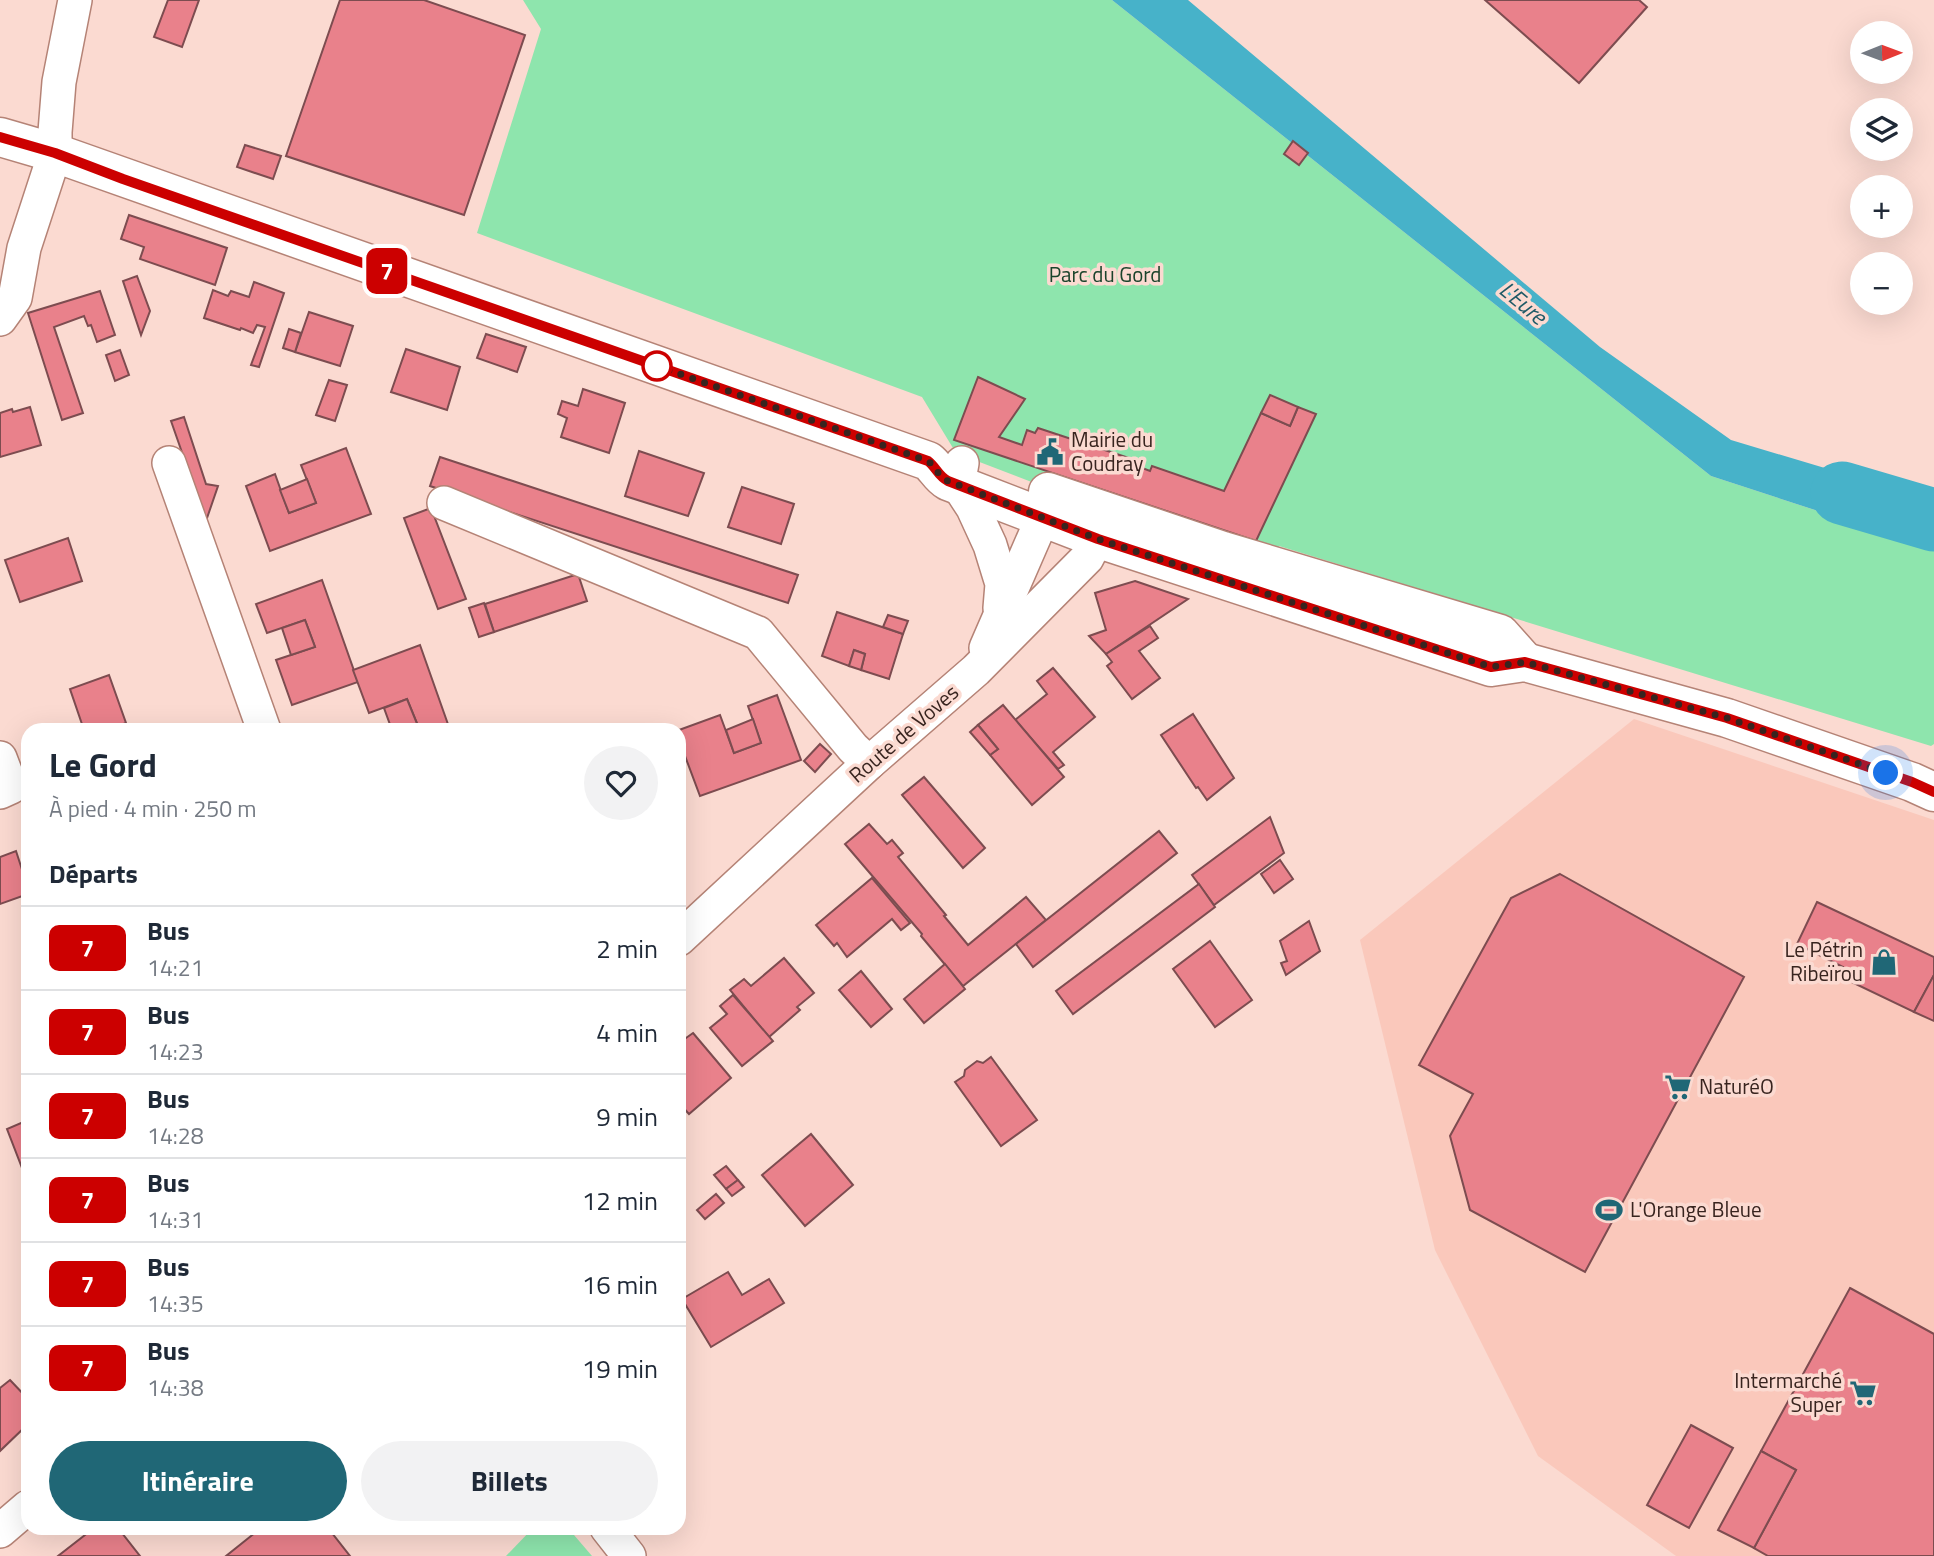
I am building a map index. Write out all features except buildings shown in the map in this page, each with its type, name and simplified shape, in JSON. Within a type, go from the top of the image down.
[{"type":"main road","points":[[0,137],[55,153],[1076,513],[1491,667],[1525,662],[1727,718],[1934,792]]},
{"type":"street","points":[[0,319],[15,298],[24,248],[55,153],[59,82],[75,0]]},
{"type":"street","points":[[169,463],[262,723]]},
{"type":"street","points":[[951,471],[974,508],[994,558],[1002,584],[999,621]]},
{"type":"street","points":[[444,503],[758,633],[853,748],[869,763]]},
{"type":"street","points":[[976,670],[1016,578],[1076,513]]},
{"type":"street","name":"Route de Voves","points":[[686,933],[869,763],[976,670],[1087,558],[1076,513]]},
{"type":"street","points":[[0,758],[10,787],[0,792]]},
{"type":"street","points":[[0,1531],[21,1513]]},
{"type":"street","points":[[612,1535],[629,1556]]},
{"type":"shaded area","points":[[1634,719],[1934,820],[1934,1556],[1676,1556],[1538,1456],[1435,1250],[1360,940]]},
{"type":"green space","name":"Parc du Gord","points":[[523,0],[1112,0],[1711,476],[1934,549],[1934,744],[1931,746],[1279,546],[1263,571],[956,453],[922,397],[477,233],[541,29]]},
{"type":"green space","points":[[526,1535],[574,1535],[592,1556],[506,1556]]},
{"type":"water","points":[[1112,0],[1188,0],[1600,347],[1731,440],[1925,498],[1922,545],[1711,476]]},
{"type":"waterway","name":"L'Eure","points":[[1842,493],[1934,520]]},
{"type":"bus line","name":"7","points":[[0,137],[55,153],[928,461],[941,478],[1098,539],[1491,667],[1525,662],[1727,718],[1934,792]]},
{"type":"place","name":"Mairie du Coudray","points":[[1050,452]]},
{"type":"place","name":"Le Pétrin Ribeïrou","points":[[1884,962]]},
{"type":"place","name":"NaturéO","points":[[1678,1087]]},
{"type":"place","name":"L'Orange Bleue","points":[[1609,1210]]},
{"type":"place","name":"Intermarché Super","points":[[1863,1393]]},
{"type":"route","points":[[657,366],[928,461],[941,478],[1098,539],[1491,667],[1525,662],[1727,718],[1886,773]]}]
